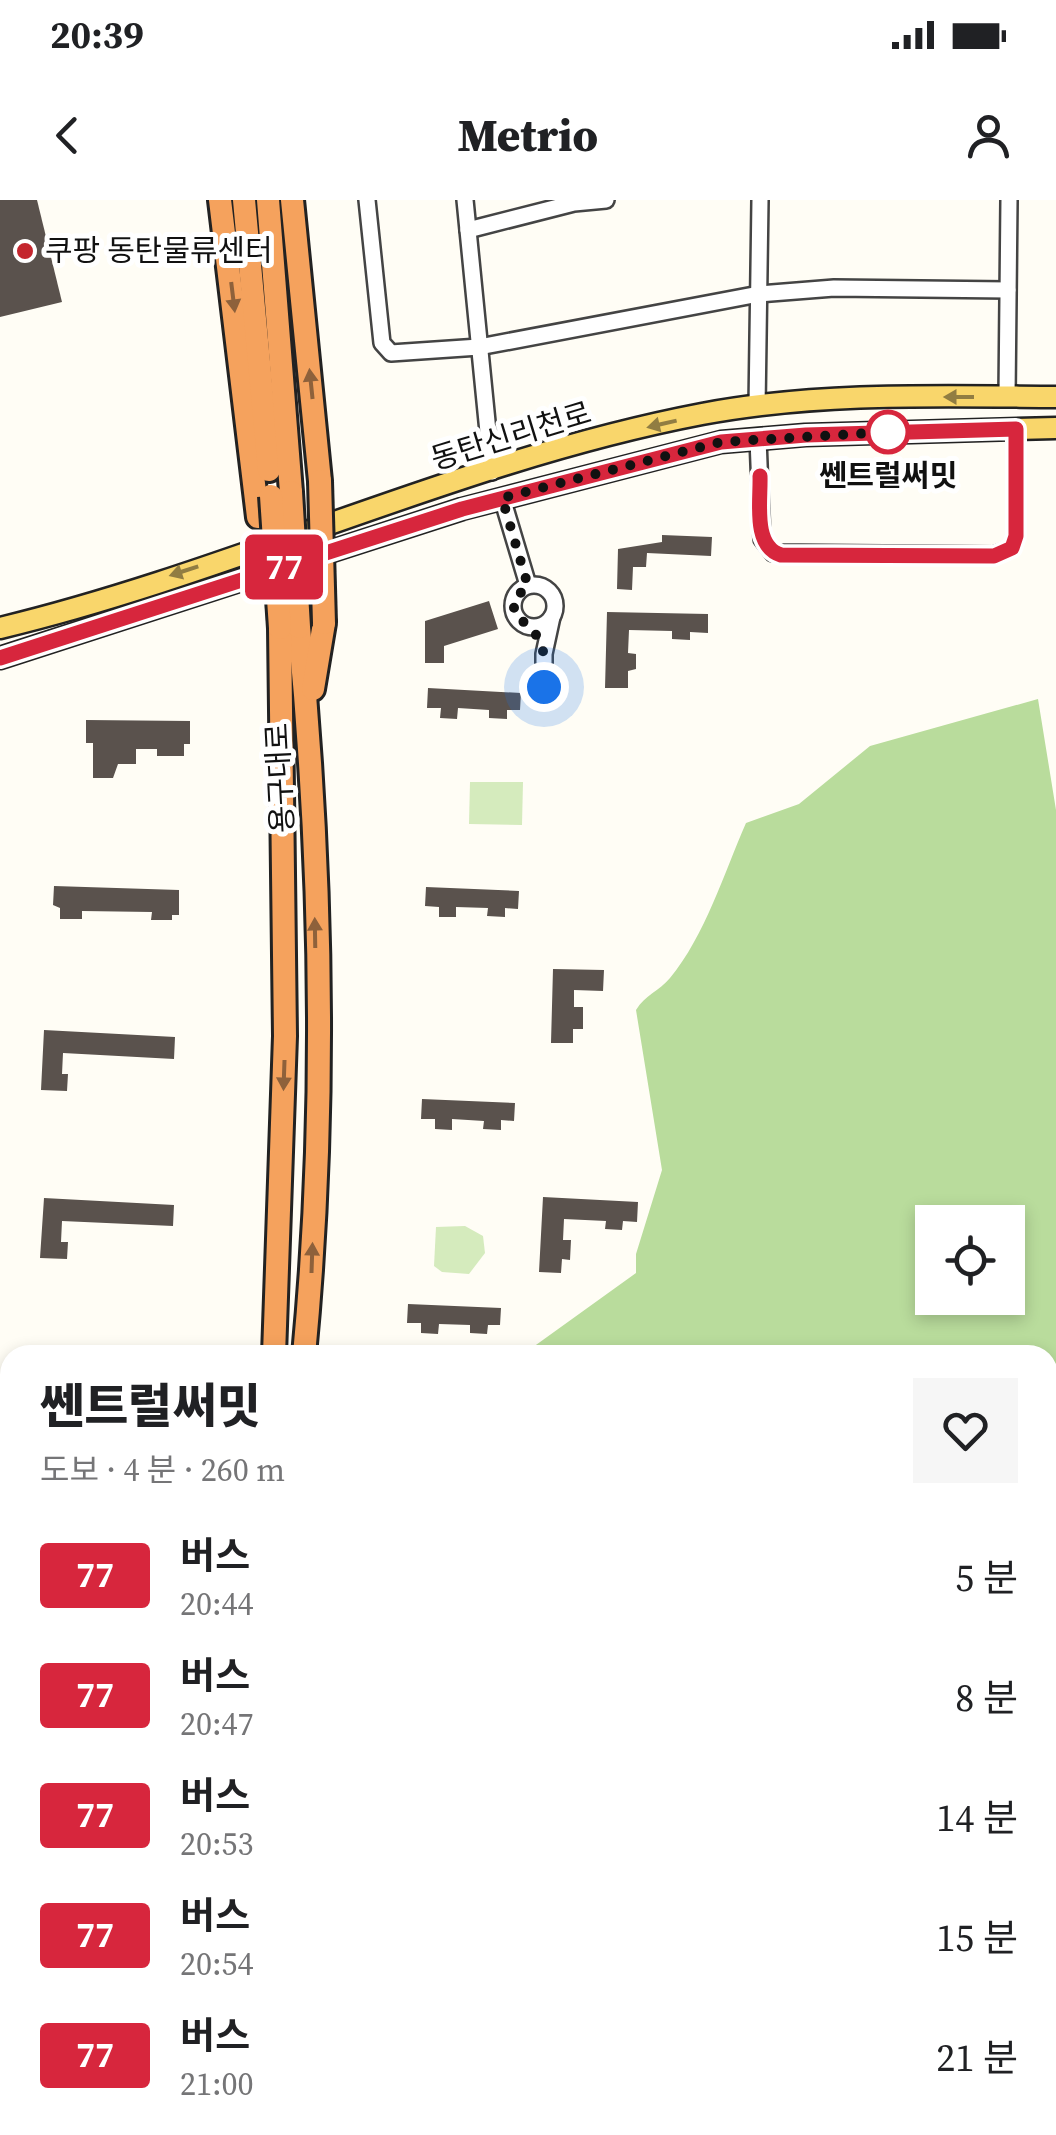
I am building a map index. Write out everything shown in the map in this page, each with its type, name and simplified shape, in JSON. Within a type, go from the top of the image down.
[{"type":"highway","points":[[220,200],[273,496],[282,628]]},
{"type":"highway","name":"용구대로","points":[[244,200],[282,628],[285,1036],[274,1345]]},
{"type":"highway","name":"용구대로","points":[[268,200],[273,496]]},
{"type":"highway","points":[[292,200],[320,481],[324,623],[308,716]]},
{"type":"highway","name":"용구대로","points":[[282,628],[308,716],[316,1048],[312,1271],[305,1345]]},
{"type":"main road","name":"동탄신리천로","points":[[0,628],[492,472],[666,422],[758,407],[895,396],[1056,397]]},
{"type":"main road","name":"동탄신리천로","points":[[0,658],[502,498],[721,442],[1056,428]]},
{"type":"main road","points":[[492,472],[502,498]]},
{"type":"street","points":[[368,200],[382,342],[391,352],[479,347],[759,294],[834,288],[1008,290]]},
{"type":"street","points":[[465,200],[492,472]]},
{"type":"street","points":[[468,230],[574,203],[606,200]]},
{"type":"street","points":[[758,407],[760,200]]},
{"type":"street","points":[[1007,396],[1009,200]]},
{"type":"street","points":[[758,439],[762,538],[773,553],[994,556],[1012,548],[1016,536],[1016,429]]},
{"type":"street","points":[[502,498],[528,586]]},
{"type":"street","points":[[544,654],[512,606],[517,593],[528,586],[548,590],[555,602],[544,654],[544,687]]},
{"type":"street","points":[[528,626],[542,626],[552,616]]},
{"type":"green space","points":[[1038,699],[1056,810],[1056,1345],[536,1345],[636,1273],[636,1254],[662,1170],[636,1010],[670,978],[694,943],[746,823],[799,804],[870,746]]},
{"type":"green space","points":[[470,782],[523,782],[522,825],[469,824]]},
{"type":"green space","points":[[465,1226],[483,1236],[485,1253],[469,1274],[442,1272],[434,1266],[436,1227]]},
{"type":"building","name":"쿠팡 동탄물류센터","points":[[0,200],[37,200],[62,302],[0,317]]},
{"type":"building","points":[[662,535],[712,537],[711,556],[647,553],[646,567],[633,567],[632,590],[617,589],[618,549],[662,542]]},
{"type":"building","points":[[489,601],[498,629],[444,646],[444,663],[425,663],[425,621]]},
{"type":"building","points":[[607,612],[708,614],[708,633],[690,632],[690,640],[672,639],[672,631],[629,630],[628,653],[636,654],[636,669],[628,671],[628,688],[605,688]]},
{"type":"building","points":[[428,688],[521,693],[520,710],[507,710],[507,719],[489,718],[489,710],[458,708],[457,719],[440,718],[441,708],[427,708]]},
{"type":"building","points":[[86,720],[190,721],[190,744],[184,744],[184,756],[157,756],[157,749],[136,749],[136,764],[118,764],[113,778],[93,778],[93,743],[86,743]]},
{"type":"building","points":[[54,886],[179,890],[179,915],[172,915],[172,920],[151,920],[152,912],[82,911],[82,919],[60,919],[60,908],[53,905]]},
{"type":"building","points":[[426,887],[519,891],[518,909],[505,908],[505,917],[487,916],[488,908],[456,907],[456,917],[439,917],[439,907],[425,906]]},
{"type":"building","points":[[553,969],[604,970],[603,991],[574,990],[574,1007],[583,1007],[583,1029],[573,1029],[573,1043],[551,1043]]},
{"type":"building","points":[[44,1030],[175,1037],[174,1059],[63,1053],[62,1074],[68,1074],[67,1091],[41,1090]]},
{"type":"building","points":[[422,1099],[515,1103],[514,1121],[501,1120],[501,1130],[483,1129],[484,1121],[452,1119],[452,1130],[435,1129],[435,1119],[421,1119]]},
{"type":"building","points":[[543,1197],[638,1202],[637,1222],[623,1221],[622,1230],[605,1229],[606,1221],[564,1219],[563,1240],[571,1240],[570,1260],[562,1259],[561,1273],[539,1272]]},
{"type":"building","points":[[44,1198],[174,1205],[173,1226],[62,1221],[61,1242],[68,1242],[67,1259],[40,1258]]},
{"type":"building","points":[[408,1304],[501,1308],[500,1325],[488,1325],[487,1334],[470,1333],[470,1325],[439,1324],[438,1334],[421,1333],[421,1323],[407,1323]]},
{"type":"bus line","name":"77","points":[[0,658],[462,509],[593,472],[721,442],[806,435],[1016,429],[1016,536],[1012,548],[994,556],[781,555],[767,548],[762,538],[760,476]]},
{"type":"place","name":"쿠팡 동탄물류센터","points":[[25,251]]},
{"type":"place","name":"쎈트럴써밋","points":[[888,432]]},
{"type":"route","points":[[544,687],[544,654],[538,637],[517,618],[512,606],[517,593],[528,586],[502,498],[721,442],[888,432]]}]
